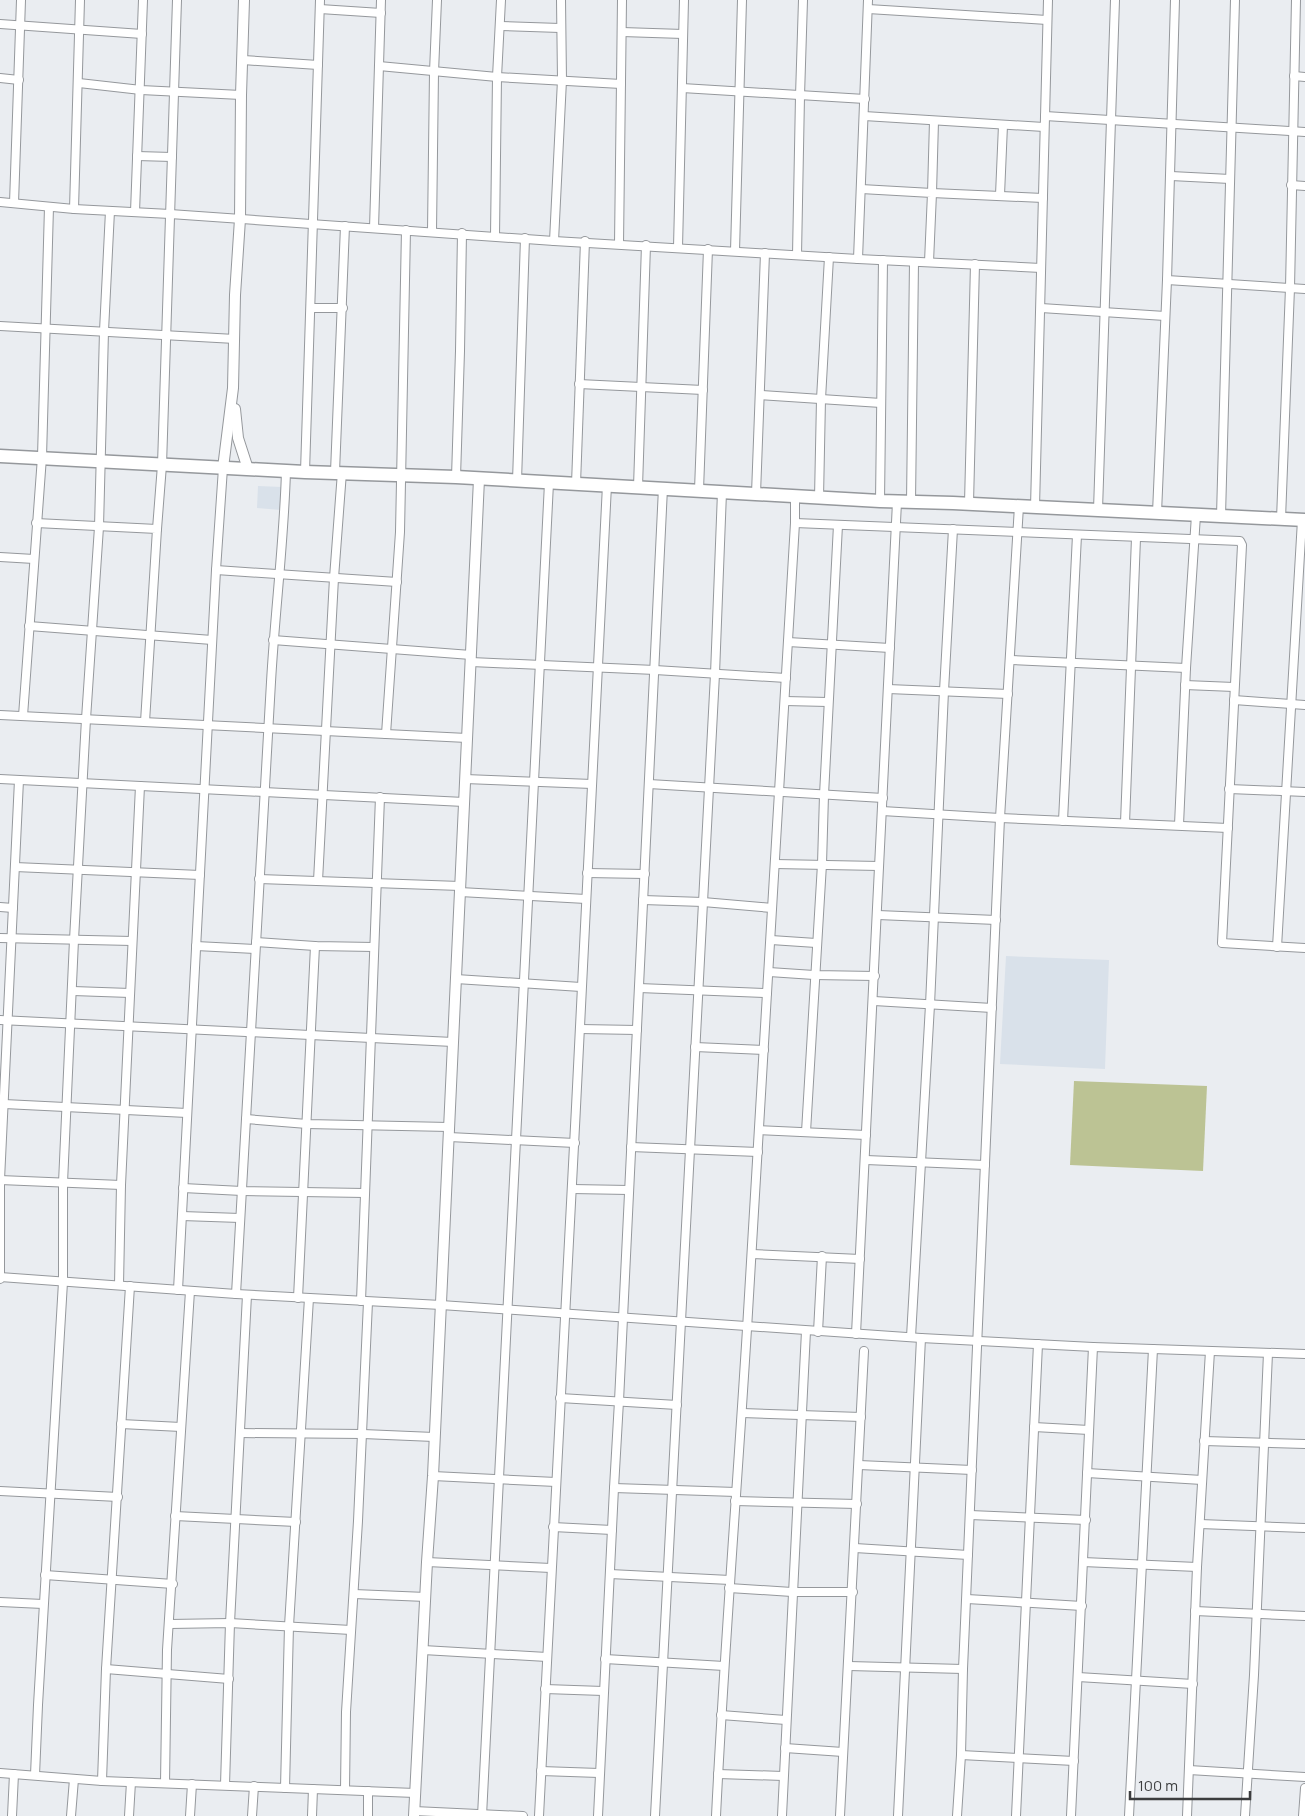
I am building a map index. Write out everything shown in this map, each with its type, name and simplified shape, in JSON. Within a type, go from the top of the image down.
[{"type":"highway","points":[[0,456],[305,472],[401,474],[897,502],[969,503],[1304,520]]},
{"type":"street","points":[[14,203],[21,0]]},
{"type":"street","points":[[74,209],[80,0]]},
{"type":"street","points":[[135,212],[143,0]]},
{"type":"street","points":[[145,722],[162,465],[177,0]]},
{"type":"street","points":[[178,1290],[216,570],[223,468],[233,388],[240,219],[244,0]]},
{"type":"street","points":[[305,472],[320,0]]},
{"type":"street","points":[[374,228],[381,0]]},
{"type":"street","points":[[432,231],[434,72],[438,0]]},
{"type":"street","points":[[495,236],[497,77],[501,0]]},
{"type":"street","points":[[554,241],[562,80],[561,0]]},
{"type":"street","points":[[619,244],[622,0]]},
{"type":"street","points":[[678,247],[684,0]]},
{"type":"street","points":[[735,251],[741,91],[742,0]]},
{"type":"street","points":[[798,255],[803,0]]},
{"type":"street","points":[[858,259],[868,0]]},
{"type":"street","points":[[1035,507],[1048,0]]},
{"type":"street","points":[[1098,510],[1115,0]]},
{"type":"street","points":[[1157,513],[1167,280],[1175,0]]},
{"type":"street","points":[[1221,516],[1235,0]]},
{"type":"street","points":[[1281,519],[1290,288],[1296,0]]},
{"type":"street","points":[[320,9],[381,12]]},
{"type":"street","points":[[868,9],[1048,20]]},
{"type":"street","points":[[0,24],[142,34]]},
{"type":"street","points":[[500,26],[560,28]]},
{"type":"street","points":[[622,32],[684,34]]},
{"type":"street","points":[[243,60],[318,65]]},
{"type":"street","points":[[379,66],[497,77],[621,84]]},
{"type":"street","points":[[1294,76],[1305,77]]},
{"type":"street","points":[[0,78],[19,80]]},
{"type":"street","points":[[79,83],[141,90],[241,95]]},
{"type":"street","points":[[682,88],[865,99]]},
{"type":"street","points":[[864,116],[1044,127]]},
{"type":"street","points":[[1045,116],[1305,132]]},
{"type":"street","points":[[929,262],[934,121]]},
{"type":"street","points":[[1000,195],[1003,125]]},
{"type":"street","points":[[137,156],[172,157]]},
{"type":"street","points":[[1170,176],[1230,179]]},
{"type":"street","points":[[1291,185],[1305,186]]},
{"type":"street","points":[[861,189],[1043,198]]},
{"type":"street","points":[[0,202],[74,209],[432,231],[554,241],[584,241],[858,259],[1041,268]]},
{"type":"street","points":[[23,716],[42,457],[49,207]]},
{"type":"street","points":[[35,1776],[63,1282],[63,1183],[82,783],[99,527],[104,332],[110,211]]},
{"type":"street","points":[[318,881],[339,472],[346,226]]},
{"type":"street","points":[[386,734],[397,582],[406,230]]},
{"type":"street","points":[[456,477],[462,233]]},
{"type":"street","points":[[518,482],[525,238]]},
{"type":"street","points":[[576,484],[584,241]]},
{"type":"street","points":[[638,487],[646,245]]},
{"type":"street","points":[[699,490],[708,249]]},
{"type":"street","points":[[756,494],[765,253]]},
{"type":"street","points":[[819,498],[821,399],[829,257]]},
{"type":"street","points":[[880,501],[883,260]]},
{"type":"street","points":[[911,502],[914,262]]},
{"type":"street","points":[[969,503],[974,264]]},
{"type":"street","points":[[1167,280],[1305,289]]},
{"type":"street","points":[[311,308],[343,308]]},
{"type":"street","points":[[1041,308],[1165,316]]},
{"type":"street","points":[[0,326],[235,339]]},
{"type":"street","points":[[579,384],[703,390]]},
{"type":"street","points":[[233,388],[238,438],[248,469]]},
{"type":"street","points":[[760,395],[881,403]]},
{"type":"street","points":[[236,1294],[273,640],[286,471]]},
{"type":"street","points":[[479,479],[433,1476],[414,1814],[524,1816]]},
{"type":"street","points":[[482,1815],[549,483]]},
{"type":"street","points":[[539,1816],[564,1314],[575,1143],[581,987],[607,485]]},
{"type":"street","points":[[598,1816],[603,1691],[620,1401],[663,488]]},
{"type":"street","points":[[656,1816],[662,1662],[673,1489],[715,674],[722,492]]},
{"type":"street","points":[[716,1816],[729,1584],[748,1326],[776,864],[795,496]]},
{"type":"street","points":[[856,1334],[874,1002],[897,502]]},
{"type":"street","points":[[957,1816],[1000,818],[1019,506]]},
{"type":"street","points":[[1178,825],[1196,515]]},
{"type":"street","points":[[1277,946],[1290,704],[1304,520]]},
{"type":"street","points":[[795,523],[1242,542],[1222,944],[1305,948]]},
{"type":"street","points":[[36,524],[157,529]]},
{"type":"street","points":[[806,1132],[822,864],[828,702],[838,525]]},
{"type":"street","points":[[910,1337],[930,1005],[953,529]]},
{"type":"street","points":[[1062,821],[1078,535]]},
{"type":"street","points":[[1125,824],[1136,538]]},
{"type":"street","points":[[0,557],[34,559]]},
{"type":"street","points":[[216,570],[397,582]]},
{"type":"street","points":[[30,626],[212,640]]},
{"type":"street","points":[[273,640],[391,649],[541,666],[655,670],[786,678]]},
{"type":"street","points":[[788,642],[890,648]]},
{"type":"street","points":[[1010,660],[1186,668]]},
{"type":"street","points":[[1185,685],[1234,687]]},
{"type":"street","points":[[888,689],[1008,694]]},
{"type":"street","points":[[1234,700],[1305,705]]},
{"type":"street","points":[[785,701],[828,702]]},
{"type":"street","points":[[0,715],[468,738]]},
{"type":"street","points":[[0,779],[464,802]]},
{"type":"street","points":[[466,779],[592,784]]},
{"type":"street","points":[[19,780],[10,976],[4,1021],[4,1104],[1,1129],[0,1180],[0,1278],[247,1295],[441,1305],[921,1338],[1093,1347],[1305,1354]]},
{"type":"street","points":[[649,784],[883,798]]},
{"type":"street","points":[[119,1285],[121,1185],[140,786]]},
{"type":"street","points":[[1229,789],[1305,792]]},
{"type":"street","points":[[345,1790],[346,1712],[363,1434],[365,1193],[380,797]]},
{"type":"street","points":[[882,811],[1228,828]]},
{"type":"street","points":[[776,864],[879,866]]},
{"type":"street","points":[[15,867],[200,876]]},
{"type":"street","points":[[587,873],[644,874]]},
{"type":"street","points":[[259,880],[376,883],[586,899]]},
{"type":"street","points":[[643,900],[703,902],[772,908]]},
{"type":"street","points":[[0,907],[13,908]]},
{"type":"street","points":[[878,915],[996,920]]},
{"type":"street","points":[[0,938],[132,941]]},
{"type":"street","points":[[770,940],[816,943]]},
{"type":"street","points":[[196,946],[374,947]]},
{"type":"street","points":[[298,1298],[315,946]]},
{"type":"street","points":[[769,972],[875,976]]},
{"type":"street","points":[[0,975],[10,976]]},
{"type":"street","points":[[456,979],[581,987]]},
{"type":"street","points":[[639,988],[767,993]]},
{"type":"street","points":[[73,991],[130,993]]},
{"type":"street","points":[[874,1002],[992,1008]]},
{"type":"street","points":[[4,1021],[453,1042]]},
{"type":"street","points":[[580,1029],[637,1030]]},
{"type":"street","points":[[695,1047],[764,1050]]},
{"type":"street","points":[[4,1104],[187,1113]]},
{"type":"street","points":[[246,1120],[307,1124],[369,1125],[516,1140],[575,1143]]},
{"type":"street","points":[[759,1130],[866,1134]]},
{"type":"street","points":[[631,1147],[758,1152]]},
{"type":"street","points":[[866,1160],[985,1165]]},
{"type":"street","points":[[0,1180],[121,1185]]},
{"type":"street","points":[[184,1188],[365,1193]]},
{"type":"street","points":[[572,1189],[629,1190]]},
{"type":"street","points":[[182,1216],[240,1218]]},
{"type":"street","points":[[752,1254],[860,1259]]},
{"type":"street","points":[[818,1332],[822,1256]]},
{"type":"street","points":[[102,1781],[106,1669],[130,1286]]},
{"type":"street","points":[[165,1783],[167,1674],[175,1516],[190,1291]]},
{"type":"street","points":[[225,1785],[230,1624],[247,1295]]},
{"type":"street","points":[[285,1788],[289,1626],[309,1298]]},
{"type":"street","points":[[782,1816],[806,1331]]},
{"type":"street","points":[[898,1816],[921,1338]]},
{"type":"street","points":[[1016,1816],[1038,1344]]},
{"type":"street","points":[[1070,1816],[1082,1606],[1093,1347]]},
{"type":"street","points":[[1129,1816],[1140,1564],[1153,1349]]},
{"type":"street","points":[[840,1816],[864,1351]]},
{"type":"street","points":[[1187,1816],[1197,1567],[1210,1351]]},
{"type":"street","points":[[1245,1816],[1268,1353]]},
{"type":"street","points":[[560,1398],[677,1405]]},
{"type":"street","points":[[742,1413],[861,1417]]},
{"type":"street","points":[[122,1424],[181,1427]]},
{"type":"street","points":[[1034,1427],[1089,1430]]},
{"type":"street","points":[[240,1433],[363,1434],[434,1437]]},
{"type":"street","points":[[1204,1441],[1305,1444]]},
{"type":"street","points":[[859,1465],[972,1470]]},
{"type":"street","points":[[1087,1473],[1202,1480]]},
{"type":"street","points":[[433,1476],[556,1482]]},
{"type":"street","points":[[614,1488],[736,1492]]},
{"type":"street","points":[[0,1491],[118,1497]]},
{"type":"street","points":[[735,1501],[857,1504]]},
{"type":"street","points":[[970,1515],[1086,1520]]},
{"type":"street","points":[[175,1516],[296,1522]]},
{"type":"street","points":[[1200,1524],[1305,1528]]},
{"type":"street","points":[[554,1527],[612,1530]]},
{"type":"street","points":[[855,1548],[968,1555]]},
{"type":"street","points":[[427,1562],[551,1568]]},
{"type":"street","points":[[1083,1562],[1197,1567]]},
{"type":"street","points":[[610,1574],[667,1577],[792,1592],[853,1592]]},
{"type":"street","points":[[45,1575],[173,1584]]},
{"type":"street","points":[[354,1594],[426,1597]]},
{"type":"street","points":[[967,1599],[1082,1606]]},
{"type":"street","points":[[0,1602],[44,1604]]},
{"type":"street","points":[[1196,1612],[1305,1616]]},
{"type":"street","points":[[170,1624],[230,1624],[351,1630]]},
{"type":"street","points":[[423,1650],[547,1657]]},
{"type":"street","points":[[605,1659],[724,1666]]},
{"type":"street","points":[[849,1666],[963,1669]]},
{"type":"street","points":[[106,1669],[229,1679]]},
{"type":"street","points":[[1078,1677],[1193,1684]]},
{"type":"street","points":[[545,1689],[603,1691]]},
{"type":"street","points":[[721,1715],[786,1720]]},
{"type":"street","points":[[785,1748],[844,1752]]},
{"type":"street","points":[[961,1755],[1074,1761]]},
{"type":"street","points":[[1189,1770],[1305,1777]]},
{"type":"street","points":[[541,1771],[599,1773]]},
{"type":"street","points":[[0,1773],[102,1781],[415,1793]]},
{"type":"street","points":[[12,1816],[14,1774]]},
{"type":"street","points":[[718,1774],[783,1776]]},
{"type":"street","points":[[71,1816],[74,1779]]},
{"type":"street","points":[[129,1816],[131,1782]]},
{"type":"street","points":[[190,1816],[192,1784]]},
{"type":"street","points":[[252,1816],[254,1786]]},
{"type":"street","points":[[1303,1816],[1305,1788]]},
{"type":"street","points":[[312,1816],[313,1789]]},
{"type":"street","points":[[368,1791],[368,1816]]},
{"type":"shaded area","points":[[258,486],[282,487],[281,510],[257,508]]},
{"type":"shaded area","points":[[1006,956],[1109,960],[1105,1069],[1000,1064]]},
{"type":"green space","points":[[1074,1081],[1207,1086],[1203,1171],[1070,1165]]}]
